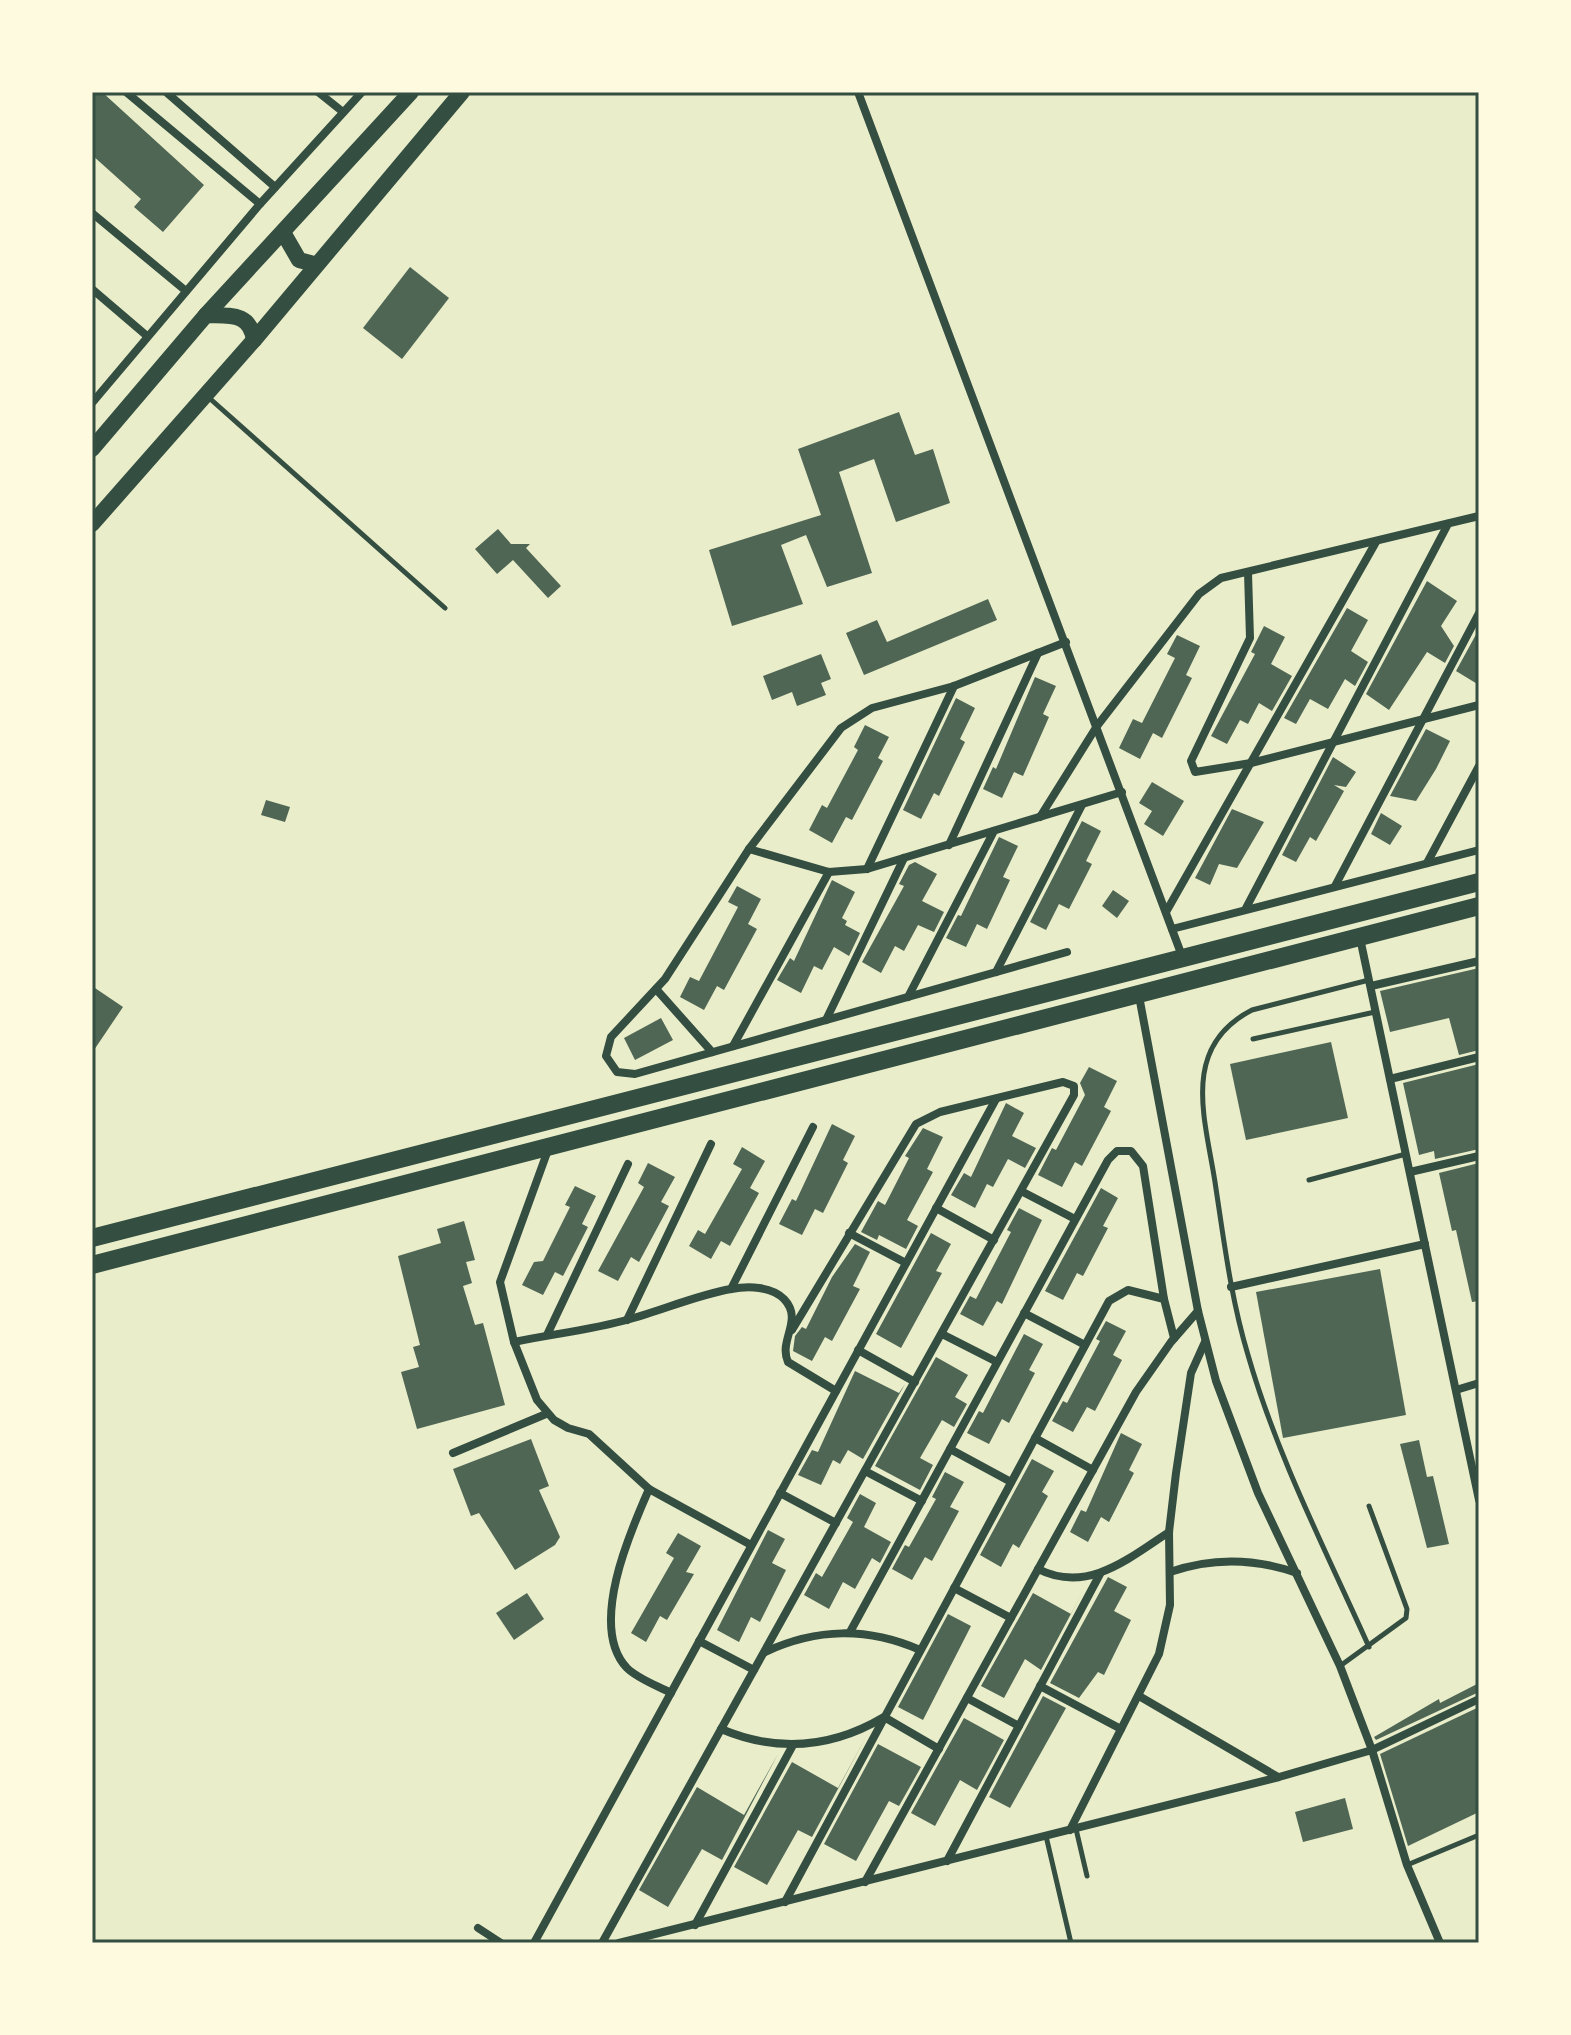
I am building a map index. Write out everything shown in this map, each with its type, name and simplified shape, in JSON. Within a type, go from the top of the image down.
[{"type":"main road","points":[[92,449],[206,315],[284,234],[411,92]]},
{"type":"main road","points":[[92,524],[254,340],[314,264],[462,92]]},
{"type":"main road","points":[[284,234],[299,260],[314,264]]},
{"type":"main road","points":[[206,315],[240,317],[252,328],[254,340]]},
{"type":"main road","points":[[92,1238],[1479,882]]},
{"type":"main road","points":[[92,1265],[1479,906]]},
{"type":"street","points":[[126,92],[260,204]]},
{"type":"street","points":[[166,92],[275,187]]},
{"type":"street","points":[[318,92],[343,112]]},
{"type":"street","points":[[92,403],[260,204],[362,92]]},
{"type":"street","points":[[858,92],[1183,959]]},
{"type":"street","points":[[92,213],[186,291]]},
{"type":"street","points":[[92,289],[147,336]]},
{"type":"street","points":[[1040,817],[1097,726],[1199,594],[1221,578],[1479,516]]},
{"type":"street","points":[[1246,908],[1448,524]]},
{"type":"street","points":[[1166,912],[1376,542]]},
{"type":"street","points":[[1248,573],[1250,638],[1191,764],[1200,774],[1479,705]]},
{"type":"street","points":[[1335,886],[1479,613]]},
{"type":"street","points":[[1066,642],[954,686],[872,708],[841,728],[749,849],[656,989],[608,1043],[606,1056],[612,1068],[629,1075],[1067,952]]},
{"type":"street","points":[[949,845],[1038,653]]},
{"type":"street","points":[[867,869],[954,686]]},
{"type":"street","points":[[1427,863],[1479,766]]},
{"type":"street","points":[[749,849],[829,872],[867,869],[1122,792]]},
{"type":"street","points":[[996,972],[1082,805]]},
{"type":"street","points":[[908,997],[994,831]]},
{"type":"street","points":[[1172,929],[1479,850]]},
{"type":"street","points":[[826,1020],[904,858]]},
{"type":"street","points":[[733,1046],[829,872]]},
{"type":"street","points":[[1360,938],[1479,1500]]},
{"type":"street","points":[[1370,983],[1479,961]]},
{"type":"street","points":[[656,989],[712,1052]]},
{"type":"street","points":[[1139,995],[1205,1342],[1245,1463],[1340,1666],[1372,1750],[1407,1865],[1440,1943]]},
{"type":"street","points":[[1390,1079],[1479,1057]]},
{"type":"street","points":[[602,1943],[1021,1191],[1075,1089],[1066,1082],[931,1115],[916,1124],[792,1330],[784,1350],[788,1362],[836,1391]]},
{"type":"street","points":[[534,1943],[996,1099]]},
{"type":"street","points":[[731,1289],[813,1127]]},
{"type":"street","points":[[627,1320],[711,1144]]},
{"type":"street","points":[[550,1146],[500,1282],[514,1342],[546,1414],[568,1428],[589,1434],[649,1489],[751,1545]]},
{"type":"street","points":[[850,1632],[1075,1219],[1112,1155],[1124,1150],[1136,1155],[1143,1166],[1164,1299],[1174,1338]]},
{"type":"street","points":[[1410,1172],[1479,1156]]},
{"type":"street","points":[[547,1335],[628,1164]]},
{"type":"street","points":[[1021,1191],[1075,1219]]},
{"type":"street","points":[[936,1208],[994,1240]]},
{"type":"street","points":[[849,1233],[906,1263]]},
{"type":"street","points":[[1231,1287],[1425,1244]]},
{"type":"street","points":[[514,1342],[627,1320],[731,1289],[759,1288],[776,1292],[792,1312],[792,1330]]},
{"type":"street","points":[[785,1902],[1114,1296],[1136,1290],[1164,1299]]},
{"type":"street","points":[[865,1882],[1136,1392],[1174,1338],[1198,1311]]},
{"type":"street","points":[[1024,1313],[1085,1345]]},
{"type":"street","points":[[942,1334],[997,1362]]},
{"type":"street","points":[[1073,1829],[1164,1638],[1170,1572],[1169,1532],[1191,1373],[1205,1342]]},
{"type":"street","points":[[858,1350],[915,1382]]},
{"type":"street","points":[[1456,1390],[1479,1383]]},
{"type":"street","points":[[453,1453],[546,1414]]},
{"type":"street","points":[[1035,1438],[1093,1470]]},
{"type":"street","points":[[950,1449],[1011,1482]]},
{"type":"street","points":[[865,1471],[922,1501]]},
{"type":"street","points":[[649,1489],[622,1560],[612,1630],[621,1659],[629,1670],[671,1693]]},
{"type":"street","points":[[780,1493],[836,1523]]},
{"type":"street","points":[[1038,1569],[1068,1579],[1100,1574],[1169,1532]]},
{"type":"street","points":[[1170,1572],[1201,1563],[1233,1560],[1265,1563],[1297,1573]]},
{"type":"street","points":[[947,1861],[1100,1574]]},
{"type":"street","points":[[954,1588],[1011,1618]]},
{"type":"street","points":[[765,1652],[806,1636],[850,1632],[886,1638],[920,1650]]},
{"type":"street","points":[[699,1641],[754,1670]]},
{"type":"street","points":[[1040,1686],[1121,1729]]},
{"type":"street","points":[[1139,1696],[1279,1777]]},
{"type":"street","points":[[967,1698],[1019,1726]]},
{"type":"street","points":[[619,1943],[1279,1777],[1372,1750],[1479,1699]]},
{"type":"street","points":[[721,1729],[756,1742],[793,1745],[840,1738],[884,1717]]},
{"type":"street","points":[[884,1717],[939,1749]]},
{"type":"street","points":[[695,1925],[793,1745]]},
{"type":"street","points":[[478,1928],[501,1943]]},
{"type":"lane","points":[[206,395],[445,608]]},
{"type":"lane","points":[[1369,1647],[1269,1420],[1231,1287],[1201,1084],[1208,1054],[1226,1027],[1252,1010],[1370,983]]},
{"type":"lane","points":[[1253,1039],[1376,1012]]},
{"type":"lane","points":[[1309,1180],[1406,1154]]},
{"type":"lane","points":[[1340,1666],[1404,1622],[1407,1613],[1369,1506]]},
{"type":"lane","points":[[1073,1829],[1087,1876]]},
{"type":"lane","points":[[1407,1865],[1479,1835]]},
{"type":"lane","points":[[1046,1836],[1071,1943]]},
{"type":"building","points":[[92,92],[102,92],[204,185],[163,232],[134,207],[141,199],[92,155]]},
{"type":"building","points":[[410,267],[449,298],[402,359],[363,328]]},
{"type":"building","points":[[899,412],[915,455],[933,449],[950,503],[896,522],[874,459],[839,472],[872,573],[827,587],[806,535],[781,545],[803,604],[732,626],[709,550],[821,515],[798,449]]},
{"type":"building","points":[[498,529],[511,544],[530,544],[526,548],[561,586],[548,598],[513,560],[497,574],[475,549]]},
{"type":"building","points":[[1427,581],[1457,601],[1441,626],[1454,646],[1445,663],[1427,652],[1389,710],[1366,694]]},
{"type":"building","points":[[988,599],[997,620],[864,675],[846,633],[877,620],[887,642]]},
{"type":"building","points":[[1347,608],[1368,620],[1351,651],[1368,662],[1355,686],[1345,679],[1328,709],[1310,699],[1296,724],[1284,718]]},
{"type":"building","points":[[1264,626],[1285,637],[1271,664],[1292,676],[1272,711],[1259,703],[1248,724],[1240,720],[1227,744],[1211,736],[1255,654],[1251,652]]},
{"type":"building","points":[[1479,629],[1479,685],[1456,671]]},
{"type":"building","points":[[1177,635],[1200,646],[1186,675],[1192,678],[1162,738],[1153,733],[1140,759],[1119,748],[1133,719],[1142,723],[1175,658],[1167,654]]},
{"type":"building","points":[[821,654],[831,679],[821,683],[826,695],[797,706],[792,692],[772,700],[763,676]]},
{"type":"building","points":[[1035,677],[1056,686],[1043,714],[1049,717],[1023,776],[1014,772],[1002,798],[983,789],[993,767],[996,769]]},
{"type":"building","points":[[956,698],[975,708],[960,739],[965,742],[939,796],[934,793],[921,819],[903,810]]},
{"type":"building","points":[[865,725],[889,737],[878,758],[883,761],[852,820],[846,817],[832,843],[809,830],[822,805],[827,808],[858,750],[854,747]]},
{"type":"building","points":[[1426,729],[1450,741],[1436,769],[1416,801],[1390,796]]},
{"type":"building","points":[[1333,757],[1356,772],[1346,787],[1334,785],[1344,791],[1316,841],[1310,837],[1296,862],[1282,855]]},
{"type":"building","points":[[1152,782],[1184,801],[1163,836],[1144,824],[1152,811],[1139,803]]},
{"type":"building","points":[[266,800],[290,807],[285,822],[261,815]]},
{"type":"building","points":[[1232,809],[1264,822],[1237,868],[1219,864],[1210,885],[1195,878]]},
{"type":"building","points":[[1381,813],[1402,826],[1390,845],[1371,834]]},
{"type":"building","points":[[1082,821],[1101,831],[1086,861],[1092,864],[1069,909],[1059,904],[1046,930],[1030,922]]},
{"type":"building","points":[[999,837],[1018,846],[1003,877],[1010,880],[987,929],[977,924],[966,947],[946,938],[958,915],[961,916]]},
{"type":"building","points":[[915,862],[937,874],[922,901],[944,912],[934,932],[918,925],[904,951],[895,946],[881,973],[862,962],[904,886],[899,884],[909,865]]},
{"type":"building","points":[[832,880],[855,892],[842,918],[847,921],[845,925],[860,933],[849,956],[834,947],[822,970],[814,966],[801,993],[777,980],[790,958],[794,961]]},
{"type":"building","points":[[737,886],[761,899],[748,924],[757,929],[724,990],[717,986],[704,1010],[680,997],[690,977],[699,981],[738,907],[728,902]]},
{"type":"building","points":[[1113,890],[1129,901],[1117,918],[1102,906]]},
{"type":"building","points":[[1479,968],[1479,1050],[1459,1055],[1449,1018],[1390,1032],[1380,991]]},
{"type":"building","points":[[92,986],[123,1007],[92,1053]]},
{"type":"building","points":[[661,1018],[673,1040],[635,1060],[624,1038]]},
{"type":"building","points":[[1331,1042],[1348,1118],[1246,1140],[1230,1064]]},
{"type":"building","points":[[1479,1064],[1479,1149],[1435,1159],[1434,1151],[1419,1155],[1403,1083]]},
{"type":"building","points":[[1089,1067],[1117,1081],[1104,1107],[1111,1111],[1082,1166],[1075,1162],[1062,1187],[1038,1175],[1052,1148],[1056,1150],[1085,1095],[1080,1083]]},
{"type":"building","points":[[1006,1103],[1024,1113],[1012,1136],[1036,1148],[1025,1168],[1008,1159],[993,1187],[987,1184],[975,1208],[951,1195],[964,1173],[971,1177]]},
{"type":"building","points":[[832,1124],[855,1136],[843,1160],[848,1163],[823,1213],[815,1209],[802,1235],[779,1224],[792,1199],[796,1201]]},
{"type":"building","points":[[923,1128],[943,1137],[927,1169],[933,1172],[907,1220],[918,1226],[906,1249],[879,1235],[877,1240],[861,1232],[878,1201],[885,1205],[909,1158],[905,1156]]},
{"type":"building","points":[[742,1147],[765,1161],[750,1188],[759,1193],[730,1246],[721,1241],[711,1259],[689,1246],[698,1230],[705,1234],[742,1169],[733,1164]]},
{"type":"building","points":[[648,1163],[675,1177],[661,1202],[669,1206],[639,1262],[631,1257],[618,1281],[598,1271],[644,1187],[638,1183]]},
{"type":"building","points":[[1479,1163],[1479,1301],[1472,1302],[1439,1173]]},
{"type":"building","points":[[575,1186],[596,1196],[582,1224],[588,1227],[563,1276],[555,1272],[543,1295],[522,1285],[534,1262],[543,1261],[570,1207],[565,1205]]},
{"type":"building","points":[[1101,1188],[1118,1198],[1103,1226],[1108,1228],[1083,1276],[1077,1273],[1063,1300],[1045,1291]]},
{"type":"building","points":[[1019,1208],[1042,1220],[1002,1304],[997,1301],[983,1326],[960,1314],[970,1296],[976,1299],[1011,1232],[1007,1230]]},
{"type":"building","points":[[464,1221],[475,1260],[466,1262],[472,1283],[463,1286],[475,1325],[483,1323],[505,1405],[417,1429],[401,1372],[419,1367],[413,1347],[420,1345],[398,1256],[441,1243],[437,1229]]},
{"type":"building","points":[[931,1233],[951,1244],[936,1271],[942,1273],[901,1348],[876,1334]]},
{"type":"building","points":[[855,1244],[870,1252],[853,1286],[860,1289],[832,1341],[825,1337],[812,1361],[793,1351],[795,1336],[802,1327],[806,1329],[832,1277]]},
{"type":"building","points":[[1380,1269],[1406,1415],[1283,1438],[1256,1292]]},
{"type":"building","points":[[1106,1321],[1126,1331],[1113,1355],[1122,1360],[1095,1411],[1087,1407],[1073,1432],[1052,1421],[1063,1401],[1067,1403],[1100,1341],[1096,1339]]},
{"type":"building","points":[[1024,1334],[1043,1344],[1029,1370],[1035,1373],[1009,1423],[1002,1419],[989,1444],[967,1433],[979,1411],[983,1413]]},
{"type":"building","points":[[936,1357],[968,1375],[955,1397],[967,1404],[954,1427],[942,1420],[920,1458],[933,1465],[920,1490],[875,1466]]},
{"type":"building","points":[[855,1371],[899,1393],[905,1384],[863,1459],[848,1450],[840,1464],[833,1460],[821,1485],[798,1475],[812,1450],[818,1452]]},
{"type":"building","points":[[1121,1433],[1142,1444],[1129,1470],[1134,1473],[1109,1522],[1101,1517],[1088,1542],[1070,1532],[1081,1510],[1086,1512]]},
{"type":"building","points":[[531,1439],[549,1486],[539,1490],[560,1537],[555,1545],[515,1570],[479,1513],[471,1516],[453,1469]]},
{"type":"building","points":[[1419,1440],[1427,1477],[1433,1476],[1449,1544],[1427,1548],[1400,1444]]},
{"type":"building","points":[[1032,1459],[1054,1471],[1042,1492],[1048,1496],[1019,1548],[1013,1544],[1001,1567],[980,1555]]},
{"type":"building","points":[[945,1472],[964,1482],[950,1507],[959,1511],[932,1561],[925,1557],[912,1580],[892,1569],[905,1545],[909,1547],[936,1499],[932,1497]]},
{"type":"building","points":[[860,1494],[876,1503],[864,1527],[891,1542],[880,1563],[872,1558],[855,1589],[843,1582],[829,1609],[804,1595],[816,1573],[822,1577],[853,1522],[847,1518]]},
{"type":"building","points":[[768,1530],[785,1539],[772,1563],[786,1570],[760,1622],[751,1617],[739,1642],[717,1630]]},
{"type":"building","points":[[678,1533],[701,1546],[686,1572],[694,1574],[667,1620],[660,1616],[646,1642],[631,1633],[674,1558],[666,1553]]},
{"type":"building","points":[[1108,1577],[1127,1587],[1114,1611],[1131,1620],[1104,1675],[1098,1672],[1079,1698],[1050,1683]]},
{"type":"building","points":[[527,1593],[544,1619],[514,1640],[496,1613]]},
{"type":"building","points":[[1033,1593],[1071,1614],[1041,1670],[1025,1659],[1004,1698],[981,1686]]},
{"type":"building","points":[[948,1614],[971,1626],[923,1720],[898,1707]]},
{"type":"building","points":[[1479,1683],[1479,1692],[1376,1740],[1374,1737],[1439,1699],[1440,1703]]},
{"type":"building","points":[[1043,1696],[1066,1708],[1010,1808],[989,1797]]},
{"type":"building","points":[[1479,1707],[1479,1812],[1408,1846],[1380,1754]]},
{"type":"building","points":[[964,1718],[1004,1740],[977,1790],[960,1780],[935,1826],[911,1813]]},
{"type":"building","points":[[866,1737],[812,1837],[798,1830],[767,1885],[734,1867],[792,1762],[838,1788]]},
{"type":"building","points":[[878,1744],[921,1767],[899,1806],[889,1801],[856,1861],[824,1844]]},
{"type":"building","points":[[778,1754],[722,1860],[702,1849],[668,1907],[639,1890],[697,1787],[744,1815]]},
{"type":"building","points":[[1345,1798],[1353,1829],[1303,1842],[1295,1812]]}]
